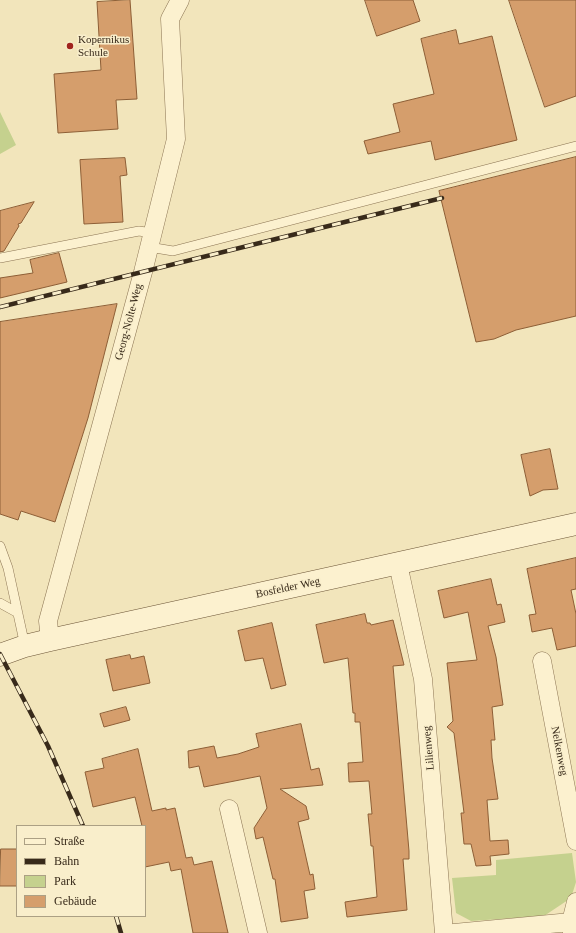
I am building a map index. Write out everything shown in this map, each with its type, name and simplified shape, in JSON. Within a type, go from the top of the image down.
[{"type":"street","name":"Georg-Nolte-Weg","points":[[50,640],[48,621],[176,139],[170,19],[180,0]]},
{"type":"street","name":"Bosfelder Weg","points":[[0,655],[25,646],[50,640],[576,524]]},
{"type":"street","name":"Lilienweg","points":[[398,564],[423,679],[444,933]]},
{"type":"street","name":"Nelkenweg","points":[[542,661],[576,842]]},
{"type":"street","points":[[229,809],[258,933]]},
{"type":"street","points":[[454,933],[571,927],[576,902]]},
{"type":"lane","points":[[0,258],[139,231],[150,240],[173,251],[576,146]]},
{"type":"lane","points":[[0,546],[8,568],[25,646]]},
{"type":"lane","points":[[0,603],[18,613]]},
{"type":"green space","points":[[0,112],[16,145],[0,154]]},
{"type":"green space","points":[[572,853],[576,882],[571,898],[544,916],[471,921],[456,913],[452,878],[496,875],[496,860]]},
{"type":"building","points":[[130,0],[137,99],[116,100],[118,129],[58,133],[54,74],[101,70],[97,2]]},
{"type":"building","points":[[365,0],[413,0],[420,21],[377,36]]},
{"type":"building","points":[[509,0],[576,0],[576,96],[545,107]]},
{"type":"building","points":[[456,30],[459,44],[492,36],[517,140],[435,160],[431,141],[368,154],[364,141],[400,132],[393,104],[434,94],[421,39]]},
{"type":"building","points":[[576,157],[576,316],[516,330],[494,339],[476,342],[439,191]]},
{"type":"building","points":[[125,158],[127,175],[120,176],[123,222],[84,224],[80,160]]},
{"type":"building","points":[[34,202],[21,223],[18,224],[19,226],[4,251],[0,252],[0,211]]},
{"type":"building","points":[[59,253],[67,282],[0,298],[0,278],[33,273],[30,260]]},
{"type":"building","points":[[117,304],[88,418],[55,522],[21,511],[18,520],[0,514],[0,322]]},
{"type":"building","points":[[550,449],[558,489],[543,490],[530,496],[521,455]]},
{"type":"building","points":[[576,558],[576,589],[571,590],[576,614],[576,646],[557,650],[552,628],[532,632],[529,615],[536,614],[527,569]]},
{"type":"building","points":[[491,579],[497,605],[501,604],[505,622],[488,626],[496,657],[503,705],[492,707],[495,740],[491,740],[492,758],[498,799],[487,800],[490,841],[508,840],[509,854],[490,856],[491,865],[476,866],[471,844],[464,844],[461,813],[464,813],[454,733],[447,727],[453,721],[447,663],[477,660],[468,612],[444,618],[438,591]]},
{"type":"building","points":[[365,614],[367,623],[370,623],[371,625],[393,620],[404,665],[393,666],[409,851],[409,859],[403,859],[407,910],[347,917],[345,902],[377,897],[373,846],[371,846],[368,814],[372,814],[369,781],[349,782],[348,763],[363,762],[360,722],[355,722],[355,713],[353,713],[348,658],[324,663],[316,625]]},
{"type":"building","points":[[272,623],[286,685],[271,689],[263,658],[245,661],[238,631]]},
{"type":"building","points":[[130,655],[131,659],[144,656],[150,683],[113,691],[106,660]]},
{"type":"building","points":[[126,707],[130,720],[104,727],[100,714]]},
{"type":"building","points":[[301,724],[311,770],[319,768],[323,785],[280,789],[306,806],[309,819],[298,822],[310,875],[313,874],[315,889],[304,891],[308,918],[281,922],[275,879],[273,879],[263,837],[256,839],[254,828],[267,808],[260,776],[204,787],[199,766],[189,768],[188,751],[214,746],[217,758],[238,754],[259,747],[256,734]]},
{"type":"building","points":[[138,749],[152,811],[175,808],[186,858],[192,857],[194,865],[212,861],[228,933],[193,933],[181,869],[171,871],[169,862],[146,867],[146,825],[142,825],[135,797],[93,807],[85,772],[104,768],[102,759]]},
{"type":"building","points":[[1,849],[16,849],[16,886],[0,886]]},
{"type":"railway","points":[[0,307],[442,198]]},
{"type":"railway","points":[[0,654],[48,746],[83,825]]},
{"type":"railway","points":[[116,917],[121,933]]},
{"type":"place","name":"Kopernikus Schule","points":[[70,46]]}]
